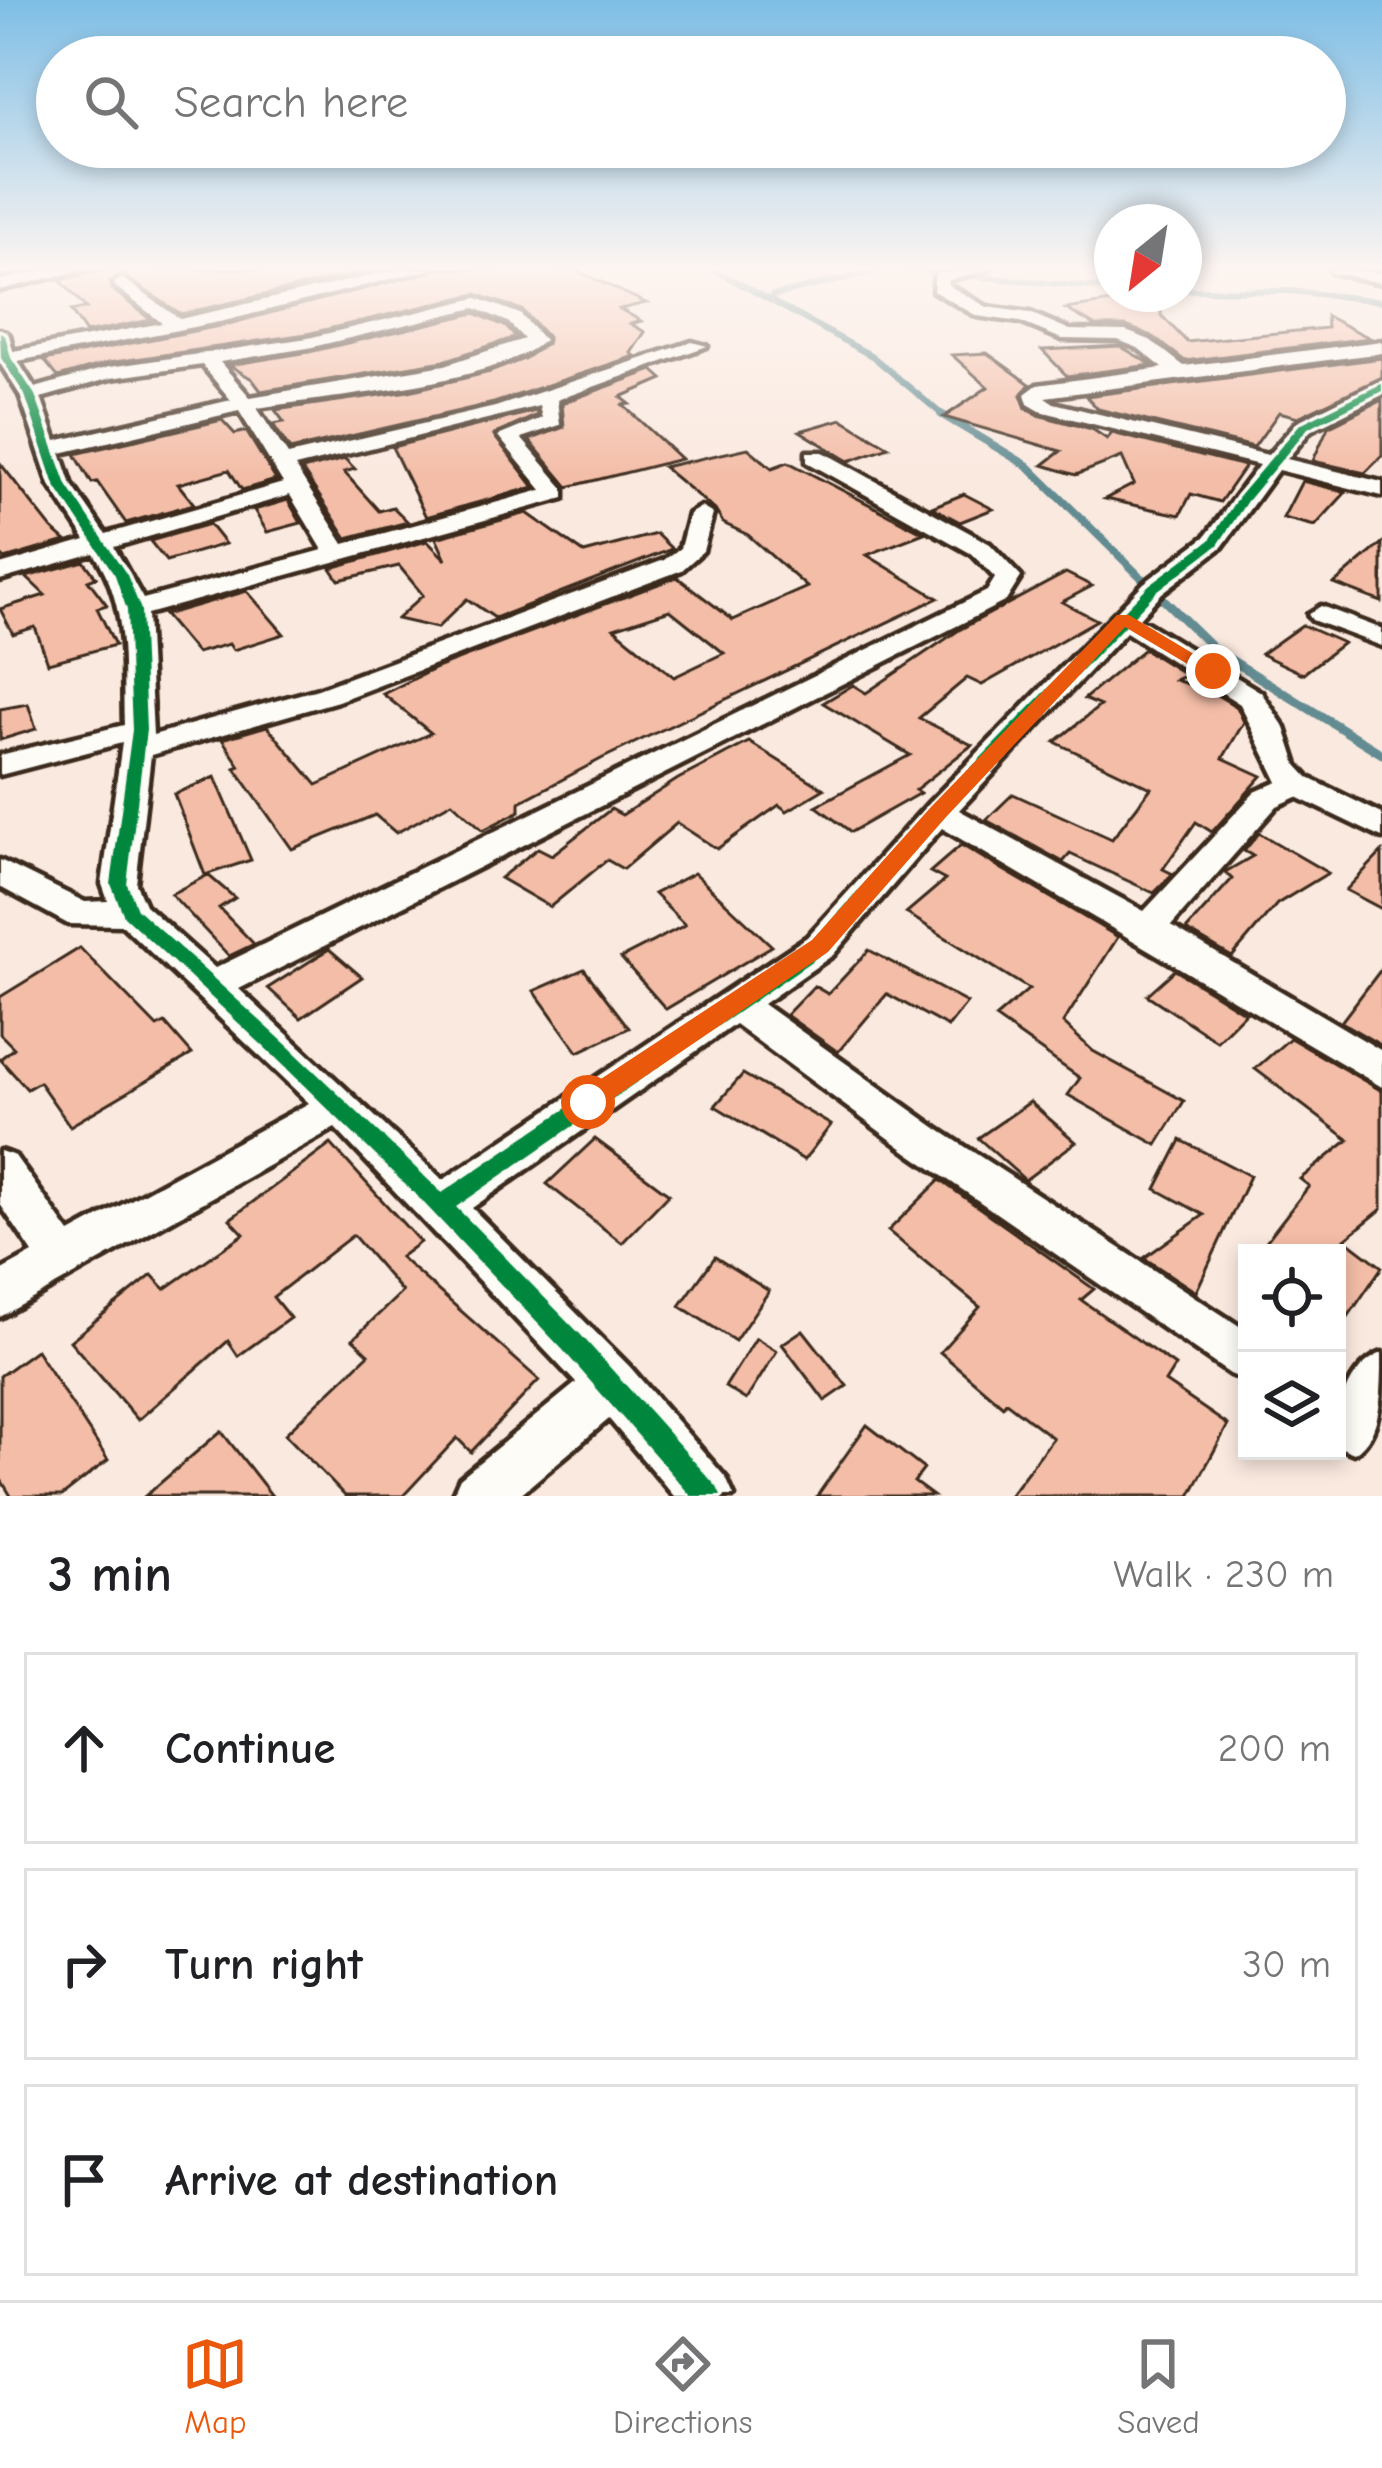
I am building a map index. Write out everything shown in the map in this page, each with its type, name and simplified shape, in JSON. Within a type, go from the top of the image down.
[{"type":"street","points":[[11,368],[120,339]]},
{"type":"street","points":[[270,350],[280,339]]},
{"type":"street","points":[[11,368],[109,373],[319,339]]},
{"type":"street","points":[[49,449],[245,404],[476,362],[526,350],[535,339]]},
{"type":"street","points":[[1130,339],[1182,374]]},
{"type":"street","points":[[282,463],[448,426],[698,346]]},
{"type":"street","points":[[1382,347],[1044,388],[1035,394],[1035,400],[1382,489]]},
{"type":"street","points":[[207,358],[245,404],[338,554]]},
{"type":"street","points":[[11,368],[61,485],[122,575],[134,610],[137,740],[119,884],[130,912],[440,1206],[613,1384],[708,1496]]},
{"type":"street","points":[[440,1206],[820,946],[938,812],[1164,576],[1214,542],[1241,499],[1304,426],[1382,387]]},
{"type":"street","points":[[134,610],[556,493],[508,436],[554,421],[546,396]]},
{"type":"street","points":[[212,986],[997,596],[1008,577],[981,549],[815,457]]},
{"type":"street","points":[[0,573],[294,487]]},
{"type":"street","points":[[0,764],[137,740],[328,695],[673,566],[691,551],[701,514]]},
{"type":"street","points":[[1321,614],[1382,638]]},
{"type":"street","points":[[1123,619],[1250,698],[1270,728],[1283,768],[1298,785],[1382,827]]},
{"type":"street","points":[[1145,932],[1266,799],[1298,785]]},
{"type":"street","points":[[938,812],[1107,902],[1145,932],[1382,1071]]},
{"type":"street","points":[[0,872],[80,915],[130,912]]},
{"type":"street","points":[[735,1004],[991,1189],[1238,1352]]},
{"type":"street","points":[[0,1295],[337,1107]]},
{"type":"street","points":[[0,1169],[62,1258]]},
{"type":"street","points":[[1358,1430],[1382,1377]]},
{"type":"street","points":[[478,1496],[613,1384]]},
{"type":"building","points":[[154,339],[274,339],[108,363],[58,377],[44,360]]},
{"type":"building","points":[[365,339],[511,339],[444,361],[261,391],[252,379],[229,365]]},
{"type":"building","points":[[547,339],[640,339],[631,353],[635,356],[494,403],[290,450],[273,424],[284,422],[275,410],[409,391],[490,372],[546,344]]},
{"type":"building","points":[[1156,339],[1187,342],[1363,339],[1185,361]]},
{"type":"building","points":[[1120,346],[1152,365],[1067,376],[1042,350]]},
{"type":"building","points":[[987,353],[1030,384],[1021,395],[1026,408],[1038,415],[1092,429],[1107,439],[1112,433],[1245,466],[1220,502],[1191,494],[1180,515],[1105,499],[1134,484],[1122,457],[1076,475],[1043,465],[1061,451],[944,417],[988,387],[952,355]]},
{"type":"building","points":[[1382,358],[1382,377],[1298,417],[1279,412],[1254,447],[1098,409],[1086,396]]},
{"type":"building","points":[[653,370],[663,379],[621,397],[630,404],[623,405],[681,459],[568,487],[529,440],[564,427],[562,403]]},
{"type":"building","points":[[1382,400],[1382,456],[1365,473],[1313,461],[1328,427]]},
{"type":"building","points":[[536,411],[537,415],[494,435],[534,487],[426,517],[392,447]]},
{"type":"building","points":[[842,419],[889,447],[849,461],[800,431]]},
{"type":"building","points":[[222,420],[235,434],[246,431],[276,480],[242,490],[229,470],[178,484],[194,504],[126,523],[75,454]]},
{"type":"building","points":[[748,448],[772,468],[788,462],[924,533],[867,555],[938,598],[603,758],[520,802],[520,811],[483,830],[452,802],[396,833],[375,815],[292,849],[235,768],[240,766],[222,739],[267,726],[317,785],[431,733],[383,694],[436,668],[677,577],[733,620],[807,587],[748,535],[723,523],[715,510],[663,467]],"holes":[[[670,610],[724,653],[674,677],[614,628]]]},
{"type":"building","points":[[345,459],[355,469],[344,472],[379,511],[393,507],[408,522],[347,538],[302,470]]},
{"type":"building","points":[[0,463],[66,541],[5,559],[0,554]]},
{"type":"building","points":[[1302,481],[1346,492],[1315,526],[1283,518]]},
{"type":"building","points":[[964,494],[993,509],[960,522],[932,507]]},
{"type":"building","points":[[288,500],[301,523],[267,532],[254,510]]},
{"type":"building","points":[[527,513],[584,553],[656,534],[672,549],[495,618],[467,599],[437,628],[397,619],[423,595],[399,566],[339,580],[331,568],[427,541],[446,560],[436,538]]},
{"type":"building","points":[[209,524],[225,544],[166,561],[150,541]]},
{"type":"building","points":[[1382,543],[1382,602],[1334,584]]},
{"type":"building","points":[[84,561],[96,577],[88,580],[107,605],[97,608],[115,645],[48,663],[35,627],[13,634],[0,609],[45,595],[26,577]]},
{"type":"building","points":[[1066,573],[1092,586],[1062,602],[1097,620],[982,685],[967,678],[919,718],[972,745],[915,790],[920,793],[851,832],[816,806],[910,755],[823,703],[853,685],[866,693],[959,630]]},
{"type":"building","points":[[247,591],[284,634],[233,650],[229,644],[196,653],[164,615]]},
{"type":"building","points":[[1302,625],[1343,643],[1303,674],[1261,654]]},
{"type":"building","points":[[1144,649],[1186,675],[1175,680],[1212,692],[1237,707],[1244,722],[1223,758],[1262,776],[1212,832],[1196,822],[1163,869],[1173,874],[1154,893],[1070,854],[1063,862],[986,820],[1013,794],[1112,839],[1151,788],[1055,742],[1100,706],[1084,699]]},
{"type":"building","points":[[28,704],[36,729],[0,740],[0,709]]},
{"type":"building","points":[[749,742],[824,789],[787,811],[779,805],[717,849],[677,823],[623,869],[607,860],[550,907],[500,878],[538,848],[552,855],[611,809],[622,815]]},
{"type":"building","points":[[215,777],[251,860],[205,875],[174,794]]},
{"type":"building","points":[[1259,833],[1328,873],[1277,904],[1232,957],[1186,930],[1232,879],[1225,872],[1253,856],[1244,851]]},
{"type":"building","points":[[961,845],[1118,937],[1063,1023],[1093,1051],[1184,1101],[1157,1145],[1068,1095],[1080,1078],[995,1018],[1029,989],[906,913],[945,880],[930,872]]},
{"type":"building","points":[[1382,852],[1382,909],[1346,890]]},
{"type":"building","points":[[694,873],[772,946],[666,1009],[621,958],[685,925],[654,894]]},
{"type":"building","points":[[208,875],[235,898],[219,908],[254,944],[229,956],[171,894]]},
{"type":"building","points":[[80,948],[157,1027],[165,1023],[192,1054],[70,1126],[39,1082],[27,1089],[0,1059],[14,1048],[0,1034],[0,997]]},
{"type":"building","points":[[329,949],[362,977],[301,1018],[268,988]]},
{"type":"building","points":[[869,950],[967,1003],[948,1027],[887,994],[838,1052],[786,1015],[814,986],[828,994]]},
{"type":"building","points":[[1382,968],[1382,1046],[1341,1022]]},
{"type":"building","points":[[584,969],[629,1028],[578,1052],[534,991]]},
{"type":"building","points":[[1175,970],[1245,1013],[1217,1041],[1147,995]]},
{"type":"building","points":[[1290,1038],[1382,1091],[1382,1209],[1345,1239],[1382,1267],[1346,1320],[1346,1244],[1264,1244],[1309,1186],[1300,1179],[1349,1140],[1255,1069]]},
{"type":"building","points":[[743,1074],[831,1125],[804,1160],[715,1106]]},
{"type":"building","points":[[1030,1102],[1076,1142],[1025,1180],[978,1138]]},
{"type":"building","points":[[595,1139],[669,1194],[622,1243],[547,1184]]},
{"type":"building","points":[[1181,1140],[1250,1176],[1196,1292],[1144,1258],[1204,1215],[1156,1189]]},
{"type":"building","points":[[331,1144],[420,1242],[400,1257],[539,1380],[471,1452],[457,1438],[403,1496],[345,1496],[285,1434],[369,1354],[353,1339],[402,1292],[353,1235],[273,1297],[290,1318],[238,1356],[228,1341],[138,1420],[70,1341],[152,1275],[165,1289],[244,1234],[230,1219]]},
{"type":"building","points":[[940,1180],[1094,1289],[1081,1300],[1175,1366],[1165,1382],[1228,1425],[1190,1496],[1009,1496],[1053,1438],[1006,1402],[1003,1406],[940,1352],[980,1307],[888,1231]]},
{"type":"building","points":[[715,1257],[769,1291],[735,1341],[680,1306]]},
{"type":"building","points":[[803,1330],[847,1386],[825,1401],[782,1344]]},
{"type":"building","points":[[756,1338],[777,1351],[746,1400],[725,1387]]},
{"type":"building","points":[[36,1350],[108,1460],[62,1496],[11,1496],[0,1478],[0,1376]]},
{"type":"building","points":[[867,1425],[924,1469],[914,1482],[933,1496],[817,1496]]},
{"type":"building","points":[[221,1431],[272,1496],[145,1496]]},
{"type":"waterway","points":[[841,339],[872,356],[942,415]]},
{"type":"waterway","points":[[942,415],[1028,466],[1165,601]]},
{"type":"waterway","points":[[1162,598],[1215,650],[1382,754]]},
{"type":"cycle path","points":[[1,339],[6,358],[30,395],[61,485],[121,575],[134,610],[139,730],[119,884],[130,912],[429,1194],[572,1342],[708,1496]]},
{"type":"cycle path","points":[[440,1206],[820,946],[938,812],[1153,588],[1214,542],[1242,499],[1304,426],[1382,387]]},
{"type":"route","points":[[588,1102],[820,946],[938,812],[1123,619],[1213,671]]}]
